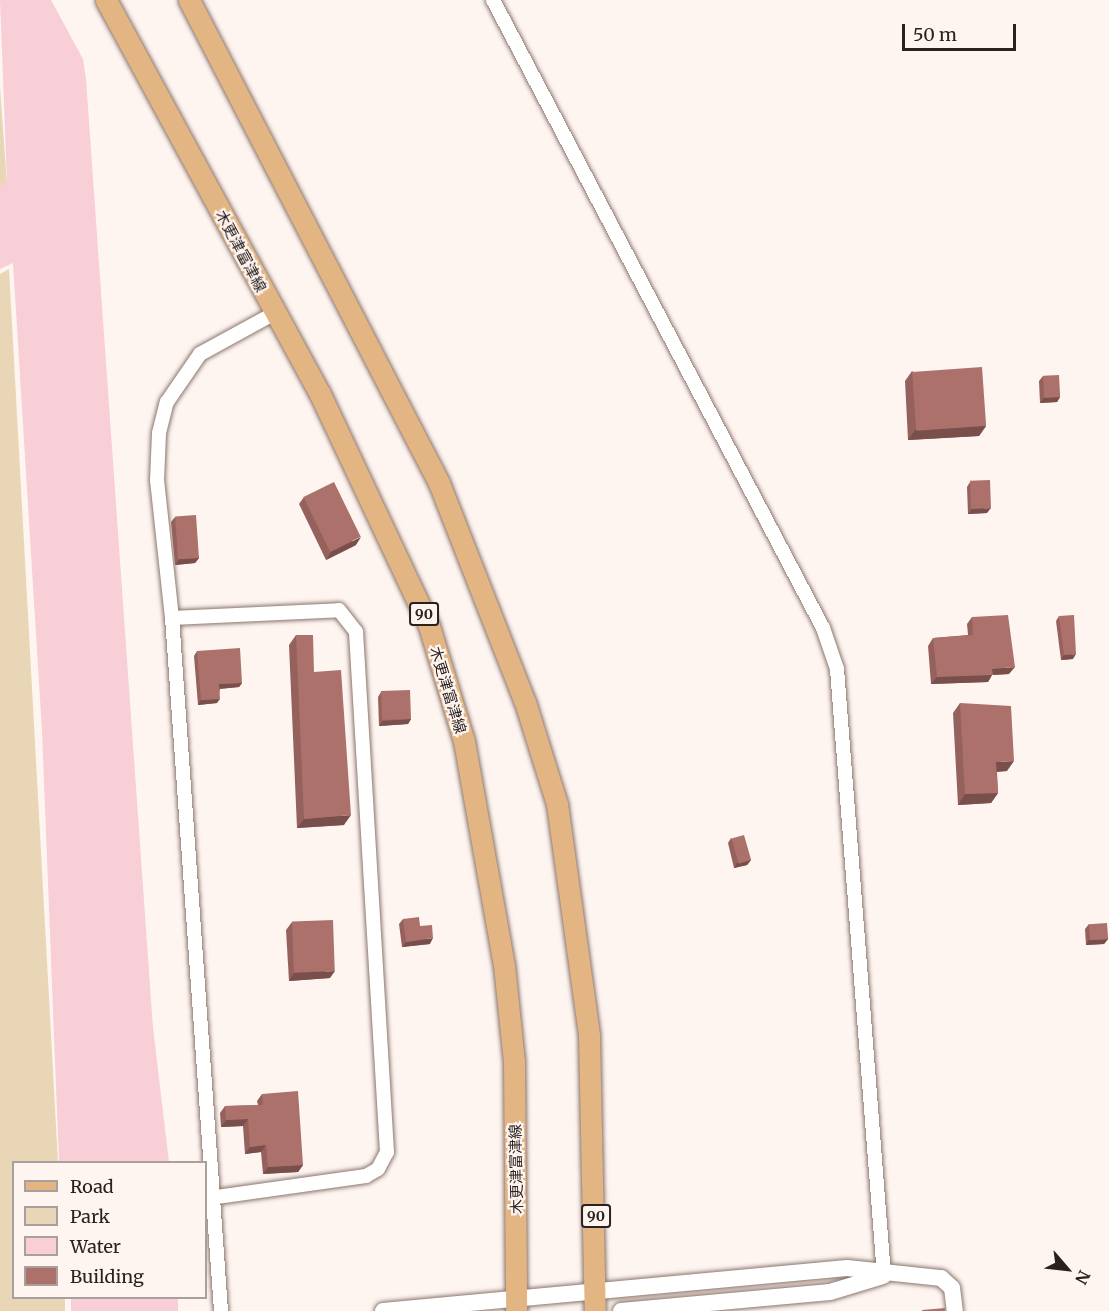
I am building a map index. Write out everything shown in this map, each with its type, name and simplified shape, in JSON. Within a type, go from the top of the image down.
[{"type":"main road","name":"木更津富津線","points":[[106,0],[320,393],[429,626],[464,741],[504,965],[514,1061],[516,1303]]},
{"type":"main road","name":"90","points":[[189,0],[439,483],[532,725],[557,804],[576,919],[589,1036],[597,1288],[595,1311]]},
{"type":"street","points":[[493,0],[782,547],[834,659],[842,688],[884,1276]]},
{"type":"street","points":[[221,1311],[216,1197],[172,618],[157,481],[166,402],[200,354],[275,313]]},
{"type":"street","points":[[172,618],[339,610],[356,632],[387,1152],[378,1169],[366,1176],[216,1197]]},
{"type":"street","points":[[383,1311],[516,1303],[597,1288],[847,1268],[884,1276],[941,1278],[952,1288],[955,1311]]},
{"type":"street","points":[[621,1311],[830,1292],[884,1276]]},
{"type":"green space","points":[[0,87],[7,183],[0,187]]},
{"type":"green space","points":[[9,269],[58,1161],[12,1161],[12,1299],[65,1299],[65,1311],[0,1311],[0,274]]},
{"type":"water","points":[[0,0],[51,0],[83,59],[86,79],[153,1028],[169,1161],[59,1161],[42,731],[13,263],[0,269],[0,187],[7,182]]},
{"type":"water","points":[[71,1299],[178,1299],[178,1311],[71,1311]]},
{"type":"building","points":[[982,367],[986,426],[916,431],[912,372]]},
{"type":"building","points":[[1059,375],[1060,397],[1044,398],[1043,376]]},
{"type":"building","points":[[990,480],[991,508],[971,509],[970,481]]},
{"type":"building","points":[[334,482],[361,537],[330,552],[303,497]]},
{"type":"building","points":[[196,515],[199,558],[178,559],[175,516]]},
{"type":"building","points":[[1008,615],[1015,667],[992,669],[993,675],[937,677],[933,638],[973,635],[972,617]]},
{"type":"building","points":[[1074,615],[1076,654],[1064,655],[1059,616]]},
{"type":"building","points":[[296,635],[313,635],[314,672],[341,670],[351,815],[304,819]]},
{"type":"building","points":[[240,648],[242,683],[219,684],[220,699],[201,700],[197,651]]},
{"type":"building","points":[[410,690],[411,719],[382,720],[381,691]]},
{"type":"building","points":[[960,703],[1011,706],[1014,761],[996,762],[998,793],[965,794]]},
{"type":"building","points":[[744,835],[751,860],[739,864],[732,839]]},
{"type":"building","points":[[419,917],[420,926],[432,925],[433,938],[406,942],[403,919]]},
{"type":"building","points":[[333,920],[335,971],[294,972],[292,921]]},
{"type":"building","points":[[1107,923],[1108,939],[1090,940],[1089,924]]},
{"type":"building","points":[[298,1091],[303,1165],[268,1167],[266,1145],[250,1147],[248,1119],[226,1120],[225,1106],[263,1105],[262,1094]]},
{"type":"building","points":[[945,1308],[945,1311],[922,1311],[922,1310]]}]
